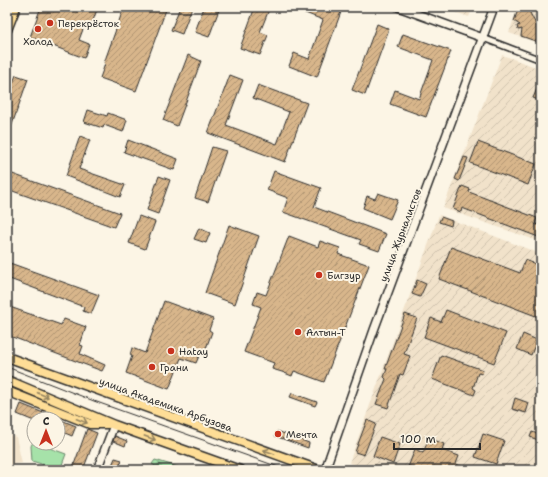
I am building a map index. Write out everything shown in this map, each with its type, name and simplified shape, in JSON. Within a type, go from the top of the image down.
[{"type":"main road","points":[[7,30],[16,7]]},
{"type":"main road","name":"улица Академика Арбузова","points":[[7,357],[319,470]]},
{"type":"main road","points":[[7,380],[114,424],[240,470]]},
{"type":"main road","points":[[7,391],[90,424],[114,424]]},
{"type":"street","points":[[398,7],[541,60]]},
{"type":"street","name":"улица Журналистов","points":[[325,470],[374,330],[494,7]]},
{"type":"street","points":[[97,470],[114,424]]},
{"type":"shaded area","points":[[441,7],[473,7],[469,17]]},
{"type":"shaded area","points":[[518,7],[541,7],[541,44],[509,33]]},
{"type":"shaded area","points":[[502,55],[541,69],[541,242],[443,208]]},
{"type":"shaded area","points":[[439,215],[541,254],[541,470],[368,470],[349,463]]},
{"type":"shaded area","points":[[7,434],[16,437],[22,463],[7,465]]},
{"type":"green space","points":[[31,451],[58,451],[66,454],[60,470],[32,461]]},
{"type":"green space","points":[[155,460],[178,467],[182,470],[162,470],[152,464]]},
{"type":"building","points":[[41,7],[98,7],[91,26],[85,24],[79,40],[89,44],[84,58],[30,37]]},
{"type":"building","points":[[124,7],[167,7],[136,91],[100,78]]},
{"type":"building","points":[[180,7],[192,7],[182,34],[171,30]]},
{"type":"building","points":[[204,7],[220,7],[209,37],[195,32]]},
{"type":"building","points":[[255,7],[270,7],[260,32],[268,35],[260,55],[240,48]]},
{"type":"building","points":[[290,7],[328,7],[341,12],[317,77],[289,66],[294,53],[309,59],[323,20]]},
{"type":"building","points":[[519,7],[532,7],[530,13],[538,28],[541,29],[541,43],[521,36],[522,29],[518,30],[517,26],[520,25],[514,21]]},
{"type":"building","points":[[377,24],[389,29],[365,95],[352,90]]},
{"type":"building","points":[[403,34],[451,51],[426,117],[390,104],[395,90],[419,99],[433,60],[398,47]]},
{"type":"building","points":[[188,55],[201,61],[177,126],[163,120]]},
{"type":"building","points":[[16,75],[28,79],[8,136],[7,98]]},
{"type":"building","points":[[230,75],[243,80],[226,125],[277,144],[289,112],[253,98],[258,85],[307,103],[285,162],[208,133]]},
{"type":"building","points":[[541,79],[541,101],[533,98]]},
{"type":"building","points":[[88,110],[107,116],[108,113],[127,120],[123,132],[104,125],[103,128],[84,122]]},
{"type":"building","points":[[80,136],[90,140],[79,169],[125,185],[120,197],[66,176]]},
{"type":"building","points":[[128,140],[178,159],[174,170],[124,152]]},
{"type":"building","points":[[478,142],[536,164],[528,185],[470,163]]},
{"type":"building","points":[[212,147],[226,151],[208,202],[195,198]]},
{"type":"building","points":[[464,157],[468,158],[459,181],[455,179]]},
{"type":"building","points":[[274,171],[321,188],[314,207],[386,234],[379,251],[359,244],[361,240],[283,212],[288,198],[267,190]]},
{"type":"building","points":[[7,172],[120,213],[114,227],[7,189]]},
{"type":"building","points":[[159,176],[170,180],[158,214],[147,210]]},
{"type":"building","points":[[462,186],[470,189],[469,192],[537,218],[535,224],[541,226],[541,238],[462,208],[461,212],[453,209]]},
{"type":"building","points":[[378,193],[398,200],[390,219],[363,208],[367,196],[375,199]]},
{"type":"building","points":[[139,216],[155,222],[145,249],[129,243]]},
{"type":"building","points":[[441,217],[452,221],[451,226],[439,222]]},
{"type":"building","points":[[229,225],[259,236],[235,304],[205,293]]},
{"type":"building","points":[[199,228],[210,233],[206,243],[194,239]]},
{"type":"building","points":[[289,236],[318,247],[320,241],[340,248],[338,254],[369,265],[324,382],[294,371],[292,376],[272,369],[274,363],[244,352],[261,307],[253,304],[257,292],[266,295]]},
{"type":"building","points":[[451,247],[520,273],[525,260],[541,266],[541,318],[439,279]]},
{"type":"building","points":[[7,262],[99,295],[91,314],[83,311],[84,307],[7,278]]},
{"type":"building","points":[[417,280],[426,284],[420,297],[412,294]]},
{"type":"building","points":[[164,301],[213,319],[209,330],[212,332],[205,351],[202,349],[196,363],[181,358],[169,389],[126,373],[132,356],[130,355],[132,348],[145,353]]},
{"type":"building","points":[[7,306],[61,325],[64,319],[86,327],[80,345],[83,346],[80,354],[105,365],[102,371],[7,335]]},
{"type":"building","points":[[446,310],[506,333],[494,363],[424,337],[431,318],[441,322]]},
{"type":"building","points":[[405,314],[417,318],[404,354],[410,356],[403,375],[400,374],[388,408],[376,404],[386,379],[384,377],[387,369],[385,369]]},
{"type":"building","points":[[523,334],[537,340],[531,355],[517,349]]},
{"type":"building","points":[[441,355],[483,370],[482,374],[478,373],[473,388],[476,390],[474,395],[432,379]]},
{"type":"building","points":[[292,393],[317,402],[315,406],[290,397]]},
{"type":"building","points":[[515,398],[529,403],[526,413],[512,409]]},
{"type":"building","points":[[21,404],[38,411],[26,411],[26,418],[17,414]]},
{"type":"building","points":[[367,420],[376,424],[364,455],[355,452]]},
{"type":"building","points":[[66,422],[76,426],[72,436],[66,433]]},
{"type":"building","points":[[87,429],[97,433],[83,470],[72,470]]},
{"type":"building","points":[[277,431],[309,443],[308,448],[275,436]]},
{"type":"building","points":[[532,432],[541,435],[541,441],[530,437]]},
{"type":"building","points":[[483,434],[504,441],[496,464],[475,457]]},
{"type":"building","points":[[115,436],[127,441],[125,446],[113,441]]},
{"type":"building","points":[[380,437],[400,444],[393,464],[373,456]]},
{"type":"building","points":[[429,438],[444,444],[442,450],[459,456],[456,464],[470,470],[407,470],[415,449],[423,453]]},
{"type":"building","points":[[115,458],[122,460],[118,470],[110,470]]},
{"type":"tram line","points":[[7,367],[94,401],[287,470]]},
{"type":"place","name":"Перекрёсток","points":[[50,23]]},
{"type":"place","name":"Холод","points":[[38,29]]},
{"type":"place","name":"Бигзур","points":[[319,275]]},
{"type":"place","name":"Алтын-Т","points":[[298,332]]},
{"type":"place","name":"Hatay","points":[[171,351]]},
{"type":"place","name":"Грани","points":[[152,367]]},
{"type":"place","name":"Мечта","points":[[278,434]]}]
